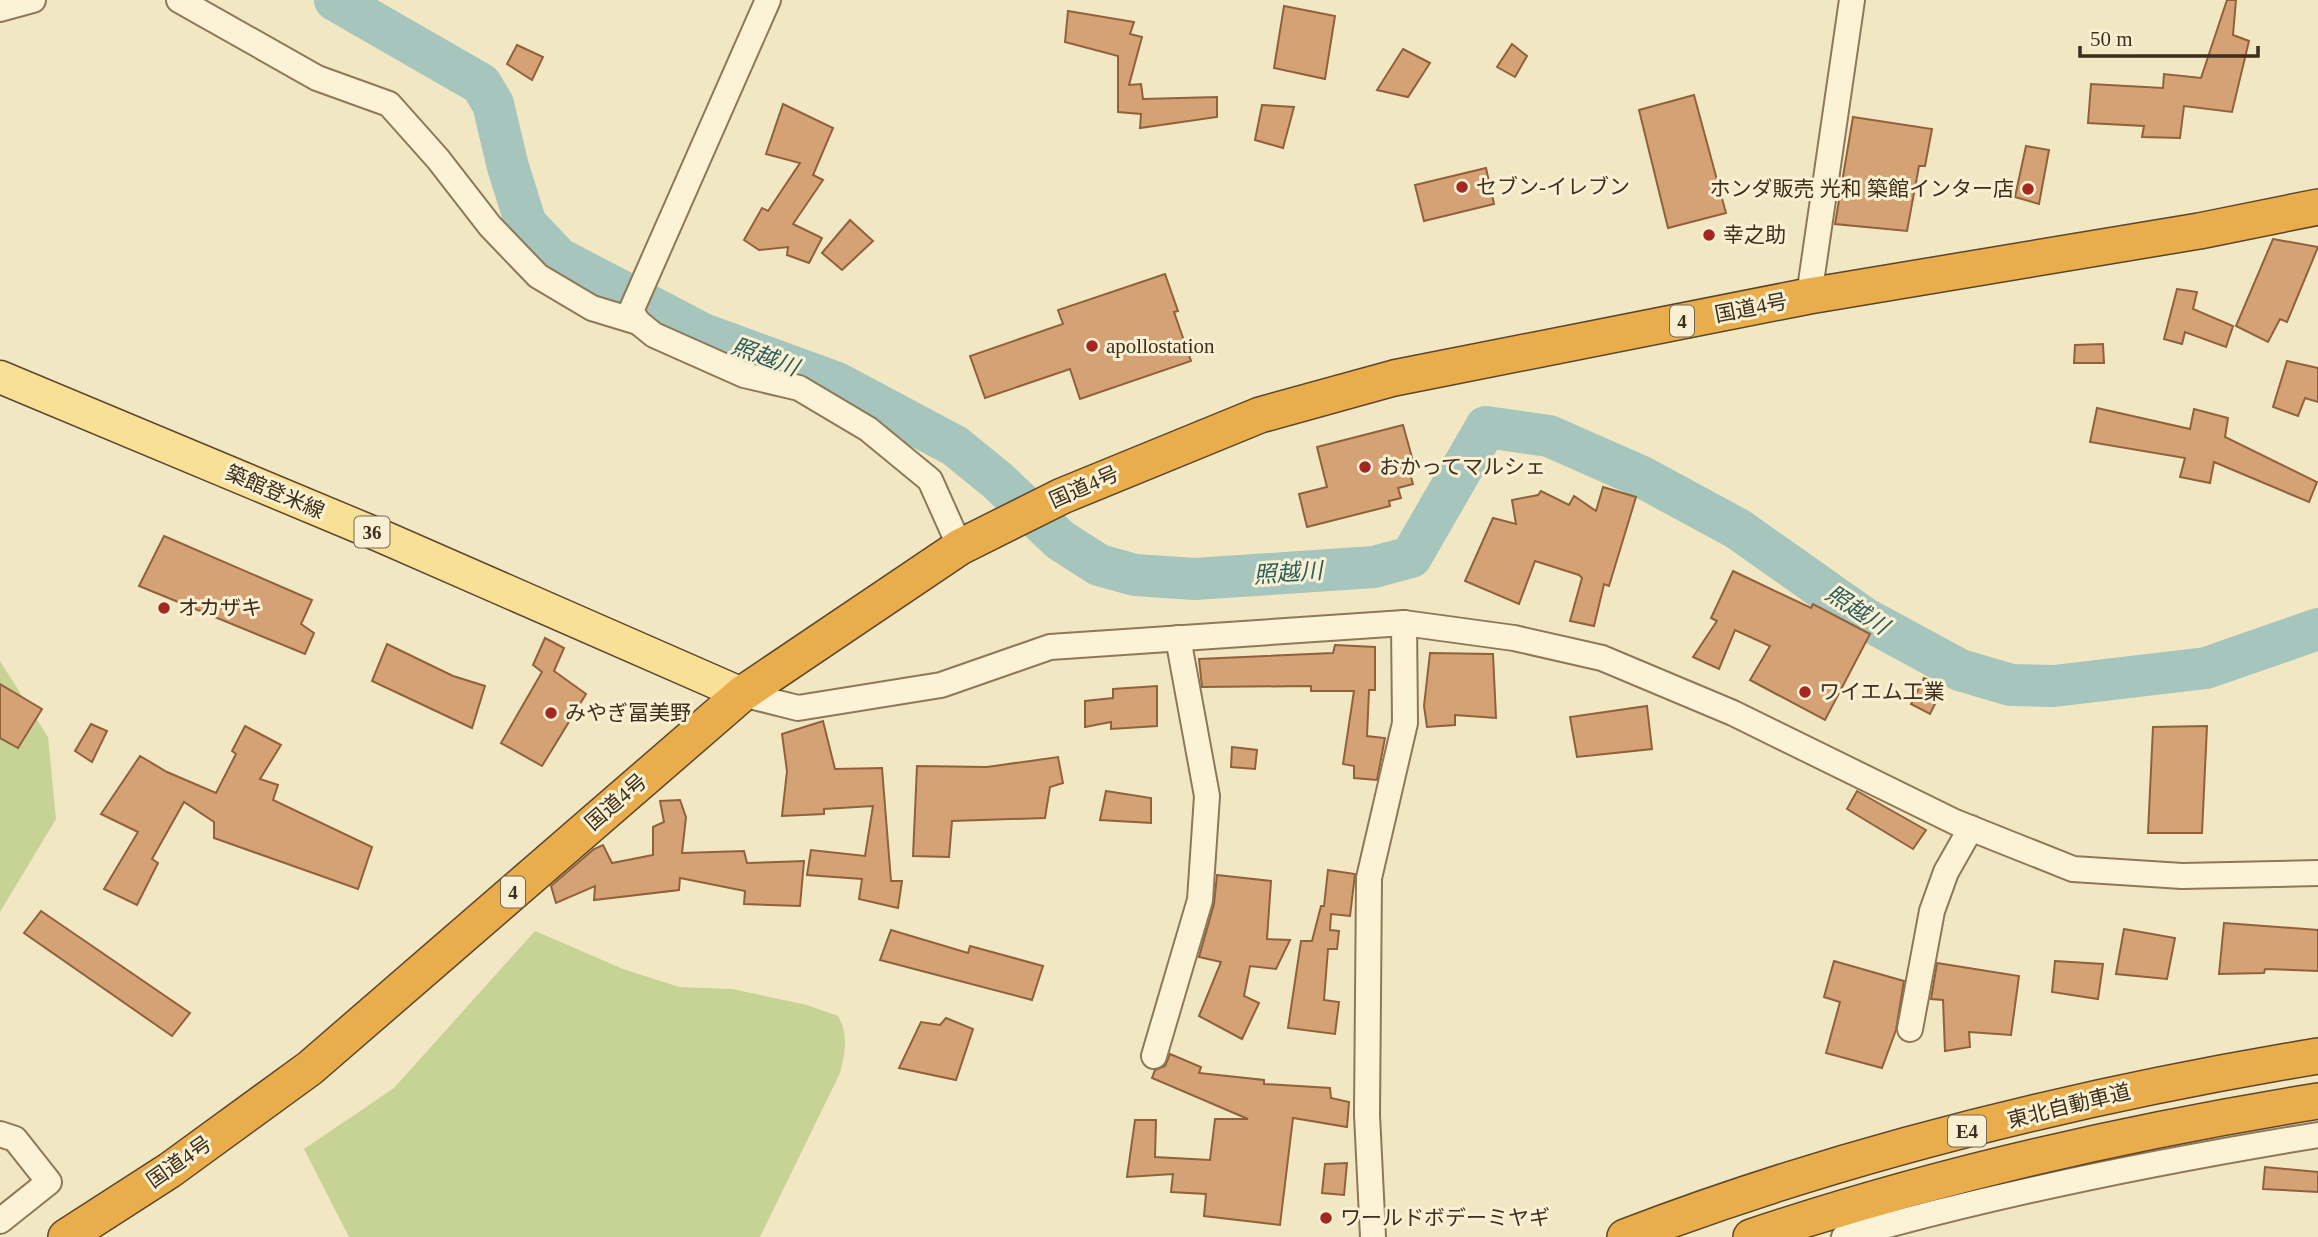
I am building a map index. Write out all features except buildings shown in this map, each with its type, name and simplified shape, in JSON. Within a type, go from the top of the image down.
[{"type":"highway","name":"国道4号","points":[[66,1237],[170,1170],[310,1068],[742,694],[967,543],[1062,496],[1260,415],[1394,378],[1809,296],[2199,231],[2318,206]]},
{"type":"highway","name":"東北自動車道","points":[[1625,1237],[1785,1183],[1946,1136],[2131,1090],[2318,1056]]},
{"type":"highway","name":"東北自動車道","points":[[1751,1237],[1948,1176],[2136,1134],[2318,1101]]},
{"type":"main road","name":"築館登米線","points":[[0,377],[381,536],[742,694]]},
{"type":"street","points":[[0,9],[33,0]]},
{"type":"street","points":[[179,0],[317,78],[389,104],[438,159],[490,226],[537,276],[592,308],[634,317],[654,335],[744,375],[799,388],[868,429],[930,480],[967,543]]},
{"type":"street","points":[[634,317],[643,277],[768,0]]},
{"type":"street","points":[[1809,296],[1852,0]]},
{"type":"street","points":[[742,694],[798,708],[941,685],[1050,647],[1404,623],[1514,638],[1602,659],[1733,713],[1971,828],[2073,869],[2182,876],[2318,873]]},
{"type":"street","points":[[1373,1237],[1367,1115],[1369,878],[1405,723],[1404,623]]},
{"type":"street","points":[[1154,1056],[1200,900],[1207,796],[1178,638]]},
{"type":"street","points":[[1910,1029],[1932,911],[1946,872],[1971,828]]},
{"type":"street","points":[[0,1134],[15,1139],[49,1182],[0,1221]]},
{"type":"street","points":[[1844,1237],[1948,1209],[2221,1151],[2318,1135]]},
{"type":"green space","points":[[0,661],[48,737],[56,819],[0,912]]},
{"type":"green space","points":[[535,931],[623,969],[679,987],[732,989],[807,1005],[838,1016],[845,1037],[840,1073],[760,1237],[349,1237],[304,1149],[394,1088]]},
{"type":"waterway","name":"照越川","points":[[335,0],[481,84],[493,104],[508,167],[526,224],[558,258],[703,334],[837,383],[955,446],[998,481],[1060,540],[1099,565],[1135,575],[1195,579],[1374,567],[1411,557],[1486,427],[1549,436],[1642,477],[1738,529],[1864,618],[1960,670],[2011,685],[2054,686],[2206,668],[2318,629]]},
{"type":"place","name":"セブン-イレブン","points":[[1462,187]]},
{"type":"place","name":"ホンダ販売 光和 築館インター店","points":[[2028,189]]},
{"type":"place","name":"幸之助","points":[[1709,235]]},
{"type":"place","name":"apollostation","points":[[1092,346]]},
{"type":"place","name":"おかってマルシェ","points":[[1365,467]]},
{"type":"place","name":"オカザキ","points":[[164,608]]},
{"type":"place","name":"ワイエム工業","points":[[1805,692]]},
{"type":"place","name":"みやぎ冨美野","points":[[551,713]]},
{"type":"place","name":"ワールドボデーミヤギ","points":[[1326,1218]]}]
